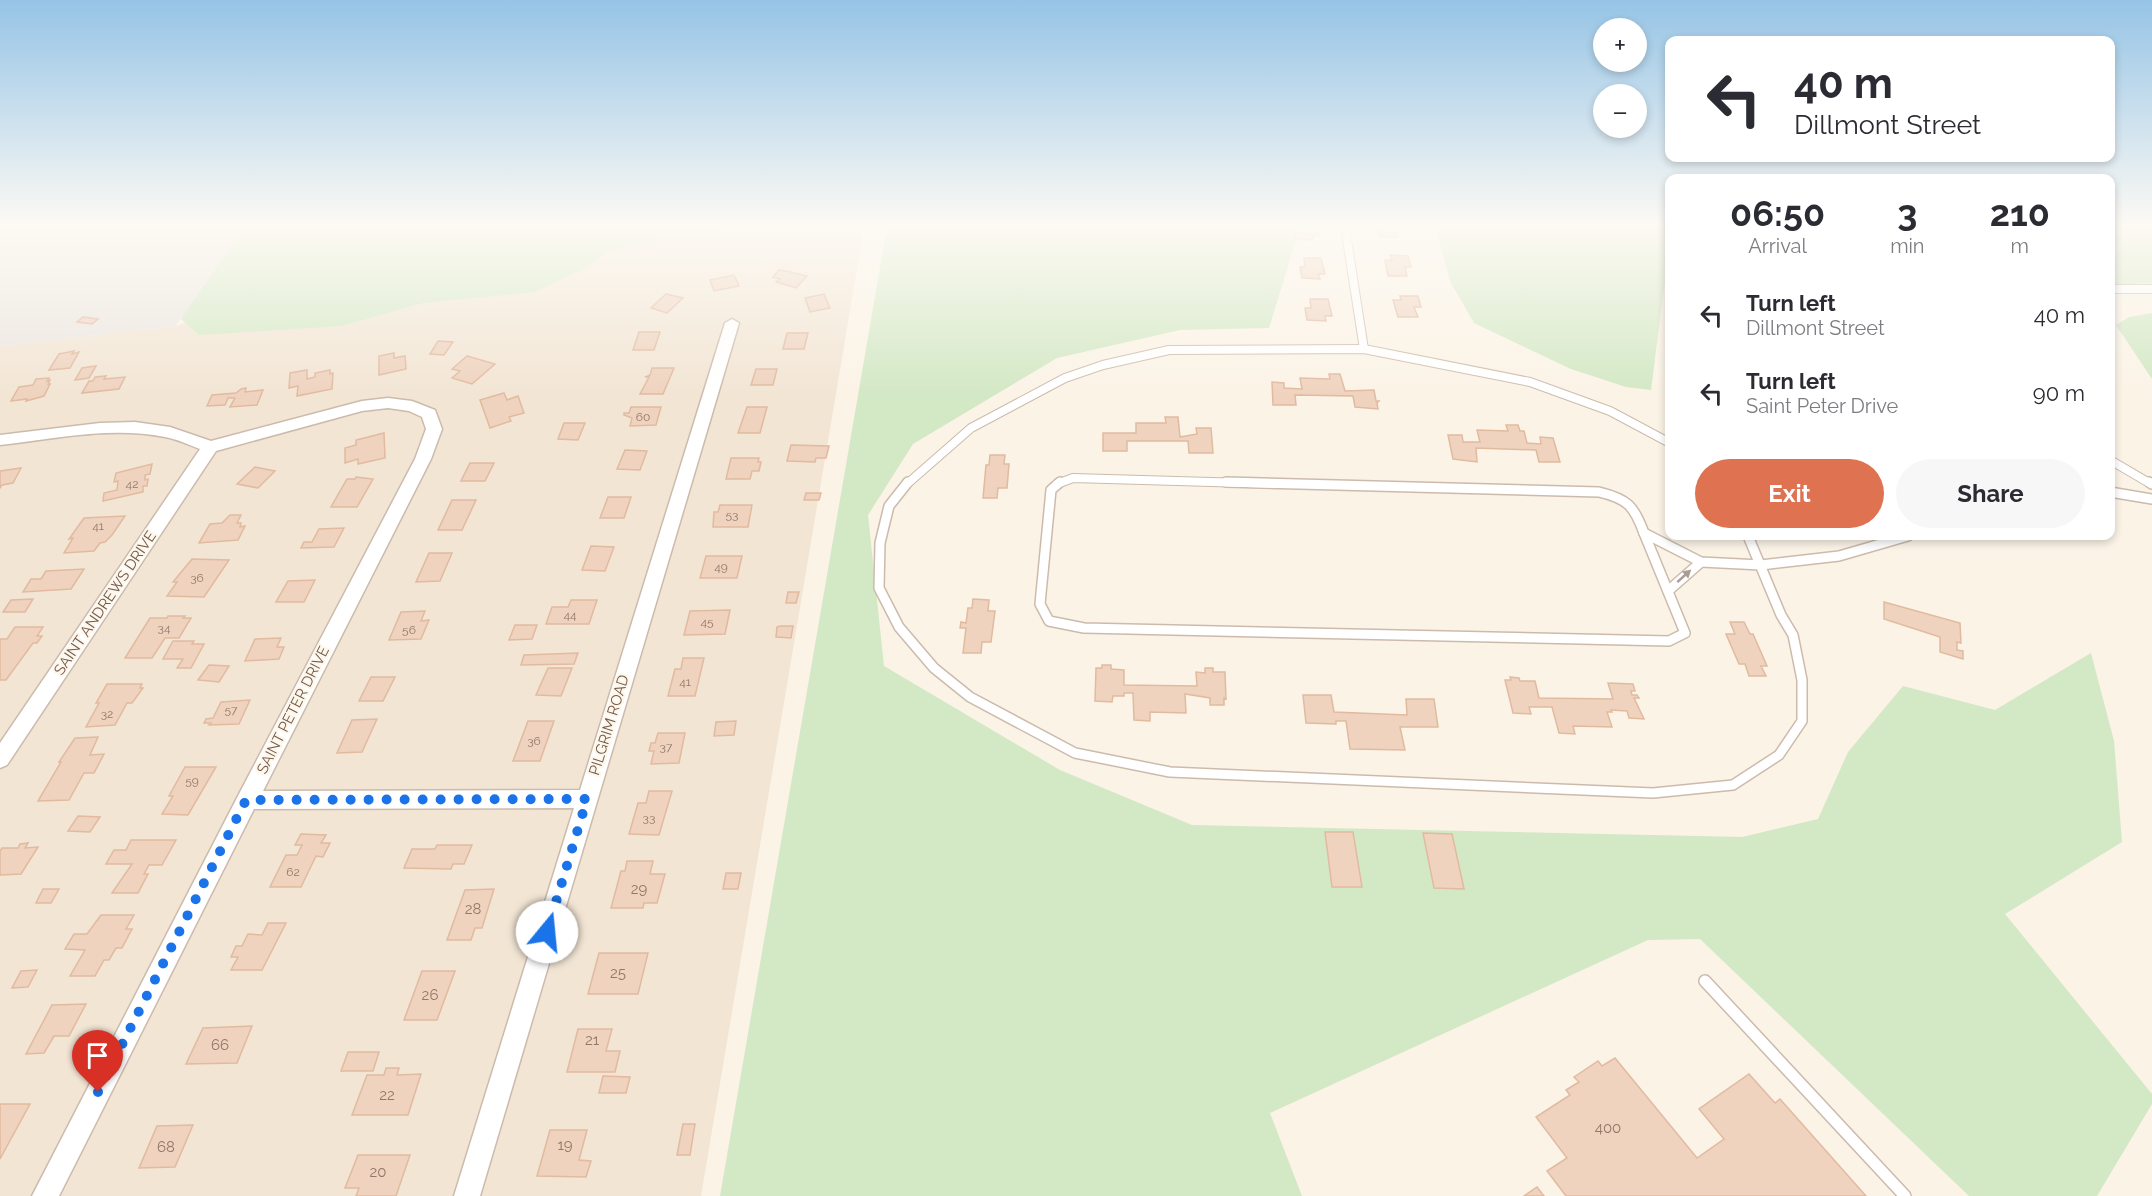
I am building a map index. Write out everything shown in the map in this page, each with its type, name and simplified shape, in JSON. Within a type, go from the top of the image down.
[{"type":"street","name":"PILGRIM ROAD","points":[[467,1196],[732,323]]},
{"type":"street","name":"SAINT PETER DRIVE","points":[[45,1196],[246,800],[423,459],[434,429],[429,414],[412,406],[388,403],[362,406],[210,447]]},
{"type":"street","points":[[0,440],[100,428],[135,427],[170,432],[210,447]]},
{"type":"street","name":"SAINT ANDREWS DRIVE","points":[[0,759],[210,447]]},
{"type":"street","points":[[246,800],[587,799]]},
{"type":"lane","points":[[1354,283],[1364,349]]},
{"type":"lane","points":[[2115,289],[2152,289]]},
{"type":"lane","points":[[1665,440],[1610,411],[1530,382],[1364,349],[1169,350],[1103,365],[1065,378],[971,428],[909,481],[889,506],[880,543],[879,588],[899,627],[934,668],[970,697],[1075,753],[1170,772],[1653,793],[1733,784],[1779,755],[1802,721],[1802,680],[1793,635],[1781,615],[1750,540]]},
{"type":"lane","points":[[2115,463],[2152,484]]},
{"type":"lane","points":[[1074,477],[1599,492],[1620,497],[1634,506],[1644,533],[1684,633],[1669,640],[1084,628],[1048,621],[1040,604],[1051,490],[1057,483],[1074,477]]},
{"type":"lane","points":[[2115,493],[2152,499]]},
{"type":"lane","points":[[1644,533],[1701,562],[1761,565],[1839,556],[1894,540]]},
{"type":"lane","points":[[1668,591],[1701,562]]},
{"type":"lane","points":[[1705,981],[1905,1196]]},
{"type":"shaded area","points":[[0,283],[210,283],[175,326],[0,346]]},
{"type":"shaded area","points":[[308,283],[855,283],[701,1196],[0,1196],[0,346],[175,326]]},
{"type":"green space","points":[[206,283],[554,283],[534,292],[423,303],[341,326],[199,335],[181,319]]},
{"type":"green space","points":[[877,283],[1283,283],[1269,328],[1180,330],[1057,358],[913,444],[868,515],[884,666],[1060,770],[1192,825],[1742,837],[1818,819],[1848,752],[1903,686],[1995,710],[2091,653],[2114,741],[2122,842],[2005,914],[2152,1094],[2152,1104],[2097,1196],[1969,1196],[1700,939],[1648,940],[1270,1113],[1302,1196],[720,1196]]},
{"type":"green space","points":[[1451,283],[1665,283],[1651,390],[1626,387],[1571,369],[1474,323]]},
{"type":"green space","points":[[2115,283],[2152,283],[2115,285]]},
{"type":"green space","points":[[2152,313],[2152,379],[2116,325],[2129,317]]},
{"type":"building","points":[[711,283],[738,283],[739,286],[714,291]]},
{"type":"building","points":[[779,283],[801,283],[796,288]]},
{"type":"building","points":[[666,294],[683,298],[667,313],[651,308]]},
{"type":"building","points":[[824,294],[830,308],[810,312],[805,298]]},
{"type":"building","points":[[1400,296],[1418,296],[1421,307],[1414,307],[1418,317],[1398,317],[1393,300],[1401,300]]},
{"type":"building","points":[[1310,299],[1328,299],[1332,316],[1325,316],[1326,321],[1307,320],[1305,308],[1311,308]]},
{"type":"building","points":[[83,317],[98,319],[92,324],[77,322]]},
{"type":"building","points":[[639,332],[660,332],[654,350],[633,350]]},
{"type":"building","points":[[787,333],[808,333],[804,349],[783,349]]},
{"type":"building","points":[[438,341],[453,342],[444,355],[430,354]]},
{"type":"building","points":[[74,351],[72,354],[79,352],[70,368],[49,370],[59,354]]},
{"type":"building","points":[[394,353],[394,358],[405,356],[406,369],[379,375],[379,356]]},
{"type":"building","points":[[467,356],[495,364],[472,384],[452,378],[460,371],[452,369]]},
{"type":"building","points":[[96,366],[89,378],[75,380],[82,368]]},
{"type":"building","points":[[652,368],[674,368],[663,394],[640,394],[649,377],[645,377],[650,375]]},
{"type":"building","points":[[756,369],[777,369],[773,385],[751,385]]},
{"type":"building","points":[[307,370],[307,379],[315,377],[315,373],[330,370],[330,374],[333,373],[332,389],[297,396],[298,386],[289,388],[290,373]]},
{"type":"building","points":[[1329,374],[1340,374],[1345,391],[1374,390],[1376,401],[1379,401],[1378,409],[1355,407],[1353,396],[1295,395],[1296,405],[1273,405],[1272,382],[1284,383],[1284,388],[1302,389],[1300,378],[1330,379]]},
{"type":"building","points":[[106,376],[104,379],[125,377],[119,389],[82,393],[89,381],[93,381],[95,377]]},
{"type":"building","points":[[49,378],[47,381],[50,380],[48,384],[50,384],[44,396],[26,401],[27,399],[11,401],[19,387],[33,385],[36,379]]},
{"type":"building","points":[[246,388],[245,392],[263,390],[257,405],[230,407],[235,398],[228,398],[225,405],[207,406],[212,395],[236,393]]},
{"type":"building","points":[[504,393],[507,400],[518,396],[524,413],[509,417],[511,421],[490,428],[480,400]]},
{"type":"building","points":[[631,407],[661,407],[656,425],[630,426],[632,418],[624,413],[629,413]]},
{"type":"building","points":[[747,407],[767,407],[760,433],[738,433]]},
{"type":"building","points":[[1165,417],[1178,417],[1180,437],[1197,434],[1196,428],[1211,428],[1213,453],[1189,453],[1188,441],[1127,441],[1127,451],[1103,451],[1103,433],[1136,433],[1136,423],[1166,423]]},
{"type":"building","points":[[564,423],[585,423],[578,440],[558,439]]},
{"type":"building","points":[[1506,425],[1518,425],[1520,431],[1524,431],[1527,443],[1541,444],[1540,437],[1553,438],[1560,462],[1539,462],[1536,450],[1476,448],[1477,462],[1453,459],[1448,435],[1462,435],[1463,442],[1480,442],[1477,430],[1508,431]]},
{"type":"building","points":[[384,433],[385,458],[358,464],[358,459],[345,463],[345,448],[356,445],[356,440]]},
{"type":"building","points":[[791,445],[829,446],[826,458],[816,458],[815,462],[787,461]]},
{"type":"building","points":[[625,450],[647,451],[640,470],[617,469]]},
{"type":"building","points":[[990,455],[1005,455],[1004,464],[1009,464],[1007,488],[998,488],[997,498],[983,498],[986,465],[989,465]]},
{"type":"building","points":[[731,458],[759,458],[758,462],[761,462],[759,471],[752,471],[750,479],[726,479]]},
{"type":"building","points":[[470,463],[494,463],[485,481],[461,481]]},
{"type":"building","points":[[152,464],[150,474],[145,475],[145,480],[148,479],[147,486],[143,486],[143,492],[103,501],[104,493],[117,490],[118,481],[114,482],[116,473]]},
{"type":"building","points":[[255,467],[275,471],[258,488],[237,484]]},
{"type":"building","points":[[21,468],[13,483],[2,485],[0,488],[0,471]]},
{"type":"building","points":[[356,477],[373,479],[357,507],[331,507],[347,479]]},
{"type":"building","points":[[806,493],[821,493],[819,500],[804,500]]},
{"type":"building","points":[[608,497],[631,497],[624,518],[600,518]]},
{"type":"building","points":[[452,500],[476,500],[462,530],[438,530]]},
{"type":"building","points":[[720,505],[752,505],[748,527],[713,527],[714,512],[718,512]]},
{"type":"building","points":[[230,515],[241,515],[237,523],[241,523],[240,527],[245,526],[238,540],[199,543],[210,524],[222,523]]},
{"type":"building","points":[[125,516],[112,535],[105,542],[100,543],[94,551],[64,553],[73,538],[69,539],[84,518]]},
{"type":"building","points":[[344,528],[334,547],[301,548],[304,542],[312,542],[319,529]]},
{"type":"building","points":[[591,546],[614,547],[605,571],[582,570]]},
{"type":"building","points":[[429,553],[452,553],[440,581],[416,582]]},
{"type":"building","points":[[706,556],[742,556],[737,578],[700,578]]},
{"type":"building","points":[[192,559],[229,560],[204,597],[167,596],[177,582],[173,582]]},
{"type":"building","points":[[84,569],[71,589],[23,592],[31,579],[41,579],[46,571]]},
{"type":"building","points":[[315,580],[304,602],[276,602],[288,581]]},
{"type":"building","points":[[788,592],[799,592],[796,603],[786,603]]},
{"type":"building","points":[[33,599],[25,612],[3,612],[11,600]]},
{"type":"building","points":[[973,599],[989,600],[988,611],[995,611],[991,642],[982,642],[981,653],[963,653],[966,628],[960,628],[961,622],[966,623],[968,608],[972,608]]},
{"type":"building","points":[[571,600],[597,600],[589,624],[546,624],[552,607],[568,607]]},
{"type":"building","points":[[1884,602],[1960,623],[1961,643],[1957,642],[1957,650],[1963,651],[1963,659],[1940,652],[1940,637],[1884,619]]},
{"type":"building","points":[[730,610],[725,634],[684,635],[690,611]]},
{"type":"building","points":[[425,611],[421,621],[429,620],[421,639],[389,640],[401,612]]},
{"type":"building","points":[[168,616],[191,618],[179,638],[165,638],[152,658],[125,658],[150,618],[167,618]]},
{"type":"building","points":[[1730,622],[1744,622],[1750,634],[1753,634],[1767,666],[1761,666],[1766,676],[1749,676],[1745,664],[1739,664],[1726,634],[1735,634]]},
{"type":"building","points":[[515,625],[537,625],[532,639],[509,640]]},
{"type":"building","points":[[793,626],[791,638],[776,637],[777,627]]},
{"type":"building","points":[[15,627],[43,627],[37,636],[42,636],[37,643],[33,643],[6,680],[0,680],[0,639],[7,639]]},
{"type":"building","points":[[281,638],[277,647],[284,647],[279,659],[245,661],[255,639]]},
{"type":"building","points":[[173,641],[194,641],[192,644],[204,644],[191,668],[177,668],[183,659],[163,659]]},
{"type":"building","points":[[578,653],[574,664],[521,665],[524,655]]},
{"type":"building","points":[[683,658],[704,658],[695,696],[668,696],[675,669],[681,669]]},
{"type":"building","points":[[209,665],[229,666],[219,682],[198,680]]},
{"type":"building","points":[[1102,665],[1111,665],[1111,669],[1124,670],[1124,685],[1197,686],[1196,672],[1205,673],[1205,668],[1213,668],[1213,672],[1225,672],[1226,699],[1224,698],[1224,705],[1210,705],[1210,698],[1185,694],[1186,713],[1150,712],[1150,721],[1134,720],[1133,693],[1113,696],[1112,702],[1095,701],[1096,668],[1102,668]]},
{"type":"building","points":[[548,668],[572,668],[561,696],[536,695]]},
{"type":"building","points":[[371,677],[395,677],[383,701],[359,701]]},
{"type":"building","points":[[1510,677],[1519,678],[1520,681],[1535,681],[1539,698],[1613,699],[1608,683],[1633,684],[1635,691],[1631,691],[1632,695],[1637,695],[1639,698],[1634,698],[1644,719],[1629,718],[1627,711],[1611,710],[1612,712],[1607,712],[1612,727],[1573,726],[1575,734],[1559,733],[1552,707],[1529,707],[1531,714],[1513,713],[1505,680],[1511,680]]},
{"type":"building","points":[[107,684],[142,684],[140,688],[143,688],[132,703],[127,703],[115,725],[86,727],[99,703],[96,703]]},
{"type":"building","points":[[1303,695],[1331,695],[1334,712],[1407,715],[1406,699],[1434,699],[1438,727],[1400,727],[1405,750],[1350,749],[1346,721],[1336,721],[1336,724],[1306,723]]},
{"type":"building","points":[[250,700],[239,724],[209,725],[211,723],[204,723],[206,719],[213,718],[221,702]]},
{"type":"building","points":[[377,719],[362,752],[337,753],[352,720]]},
{"type":"building","points":[[528,721],[554,721],[540,761],[513,761]]},
{"type":"building","points":[[736,721],[734,735],[714,736],[716,722]]},
{"type":"building","points":[[658,733],[685,733],[679,763],[651,764],[654,751],[649,751]]},
{"type":"building","points":[[98,737],[90,755],[104,754],[94,773],[84,773],[69,800],[38,801],[75,738]]},
{"type":"building","points":[[185,767],[216,767],[188,815],[162,814],[173,796],[169,796]]},
{"type":"building","points":[[649,791],[672,791],[659,835],[629,834],[638,803],[646,803]]},
{"type":"building","points":[[78,816],[100,817],[90,832],[68,831]]},
{"type":"building","points":[[1325,832],[1353,832],[1362,887],[1332,887]]},
{"type":"building","points":[[1423,833],[1452,834],[1464,889],[1434,888]]},
{"type":"building","points":[[301,834],[326,835],[321,843],[330,843],[323,857],[316,856],[301,887],[270,887],[286,855],[297,855],[302,845],[295,845]]},
{"type":"building","points":[[131,840],[176,840],[162,865],[149,865],[144,874],[148,874],[138,893],[112,893],[132,864],[106,864],[114,850],[126,850]]},
{"type":"building","points":[[28,843],[25,848],[38,847],[21,874],[0,875],[2,848],[18,848],[20,844]]},
{"type":"building","points":[[437,845],[472,845],[464,864],[453,864],[451,869],[404,868],[412,849],[435,849]]},
{"type":"building","points":[[627,861],[653,861],[650,874],[665,874],[657,903],[644,903],[643,908],[611,908],[621,871],[625,871]]},
{"type":"building","points":[[726,873],[741,873],[738,889],[723,889]]},
{"type":"building","points":[[43,889],[59,889],[51,903],[36,903]]},
{"type":"building","points":[[494,889],[482,928],[475,928],[471,940],[447,940],[465,890]]},
{"type":"building","points":[[101,915],[134,915],[126,929],[132,929],[122,948],[116,948],[109,960],[104,960],[95,976],[70,976],[85,950],[65,949],[74,934],[87,934]]},
{"type":"building","points":[[268,923],[286,923],[262,970],[231,970],[238,957],[231,957],[236,946],[242,946],[248,934],[262,935]]},
{"type":"building","points":[[599,953],[648,953],[638,994],[588,994]]},
{"type":"building","points":[[37,970],[28,987],[12,988],[21,971]]},
{"type":"building","points":[[422,971],[455,971],[437,1020],[404,1020]]},
{"type":"building","points":[[86,1004],[69,1036],[54,1036],[44,1053],[26,1054],[52,1005]]},
{"type":"building","points":[[252,1026],[237,1063],[186,1064],[203,1028]]},
{"type":"building","points":[[578,1029],[612,1029],[606,1051],[620,1051],[615,1072],[567,1072]]},
{"type":"building","points":[[348,1052],[379,1052],[373,1071],[341,1071]]},
{"type":"building","points":[[1615,1058],[1697,1158],[1724,1139],[1699,1109],[1749,1074],[1775,1103],[1780,1099],[1866,1196],[1566,1196],[1547,1171],[1567,1158],[1536,1117],[1570,1095],[1566,1090],[1579,1082],[1574,1077],[1598,1061],[1602,1066]]},
{"type":"building","points":[[386,1068],[399,1068],[397,1075],[421,1074],[408,1115],[352,1115],[367,1075],[384,1075]]},
{"type":"building","points":[[603,1076],[630,1077],[626,1093],[599,1093]]},
{"type":"building","points":[[0,1104],[30,1104],[0,1159]]},
{"type":"building","points":[[683,1124],[695,1124],[690,1155],[677,1155]]},
{"type":"building","points":[[193,1125],[175,1167],[139,1168],[157,1126]]},
{"type":"building","points":[[550,1130],[587,1130],[579,1160],[591,1161],[586,1177],[537,1176]]},
{"type":"building","points":[[358,1155],[410,1155],[396,1196],[356,1196],[359,1188],[345,1188]]},
{"type":"building","points":[[1537,1187],[1544,1196],[1524,1196]]},
{"type":"route","points":[[98,1092],[246,800],[587,799],[547,932]]}]
